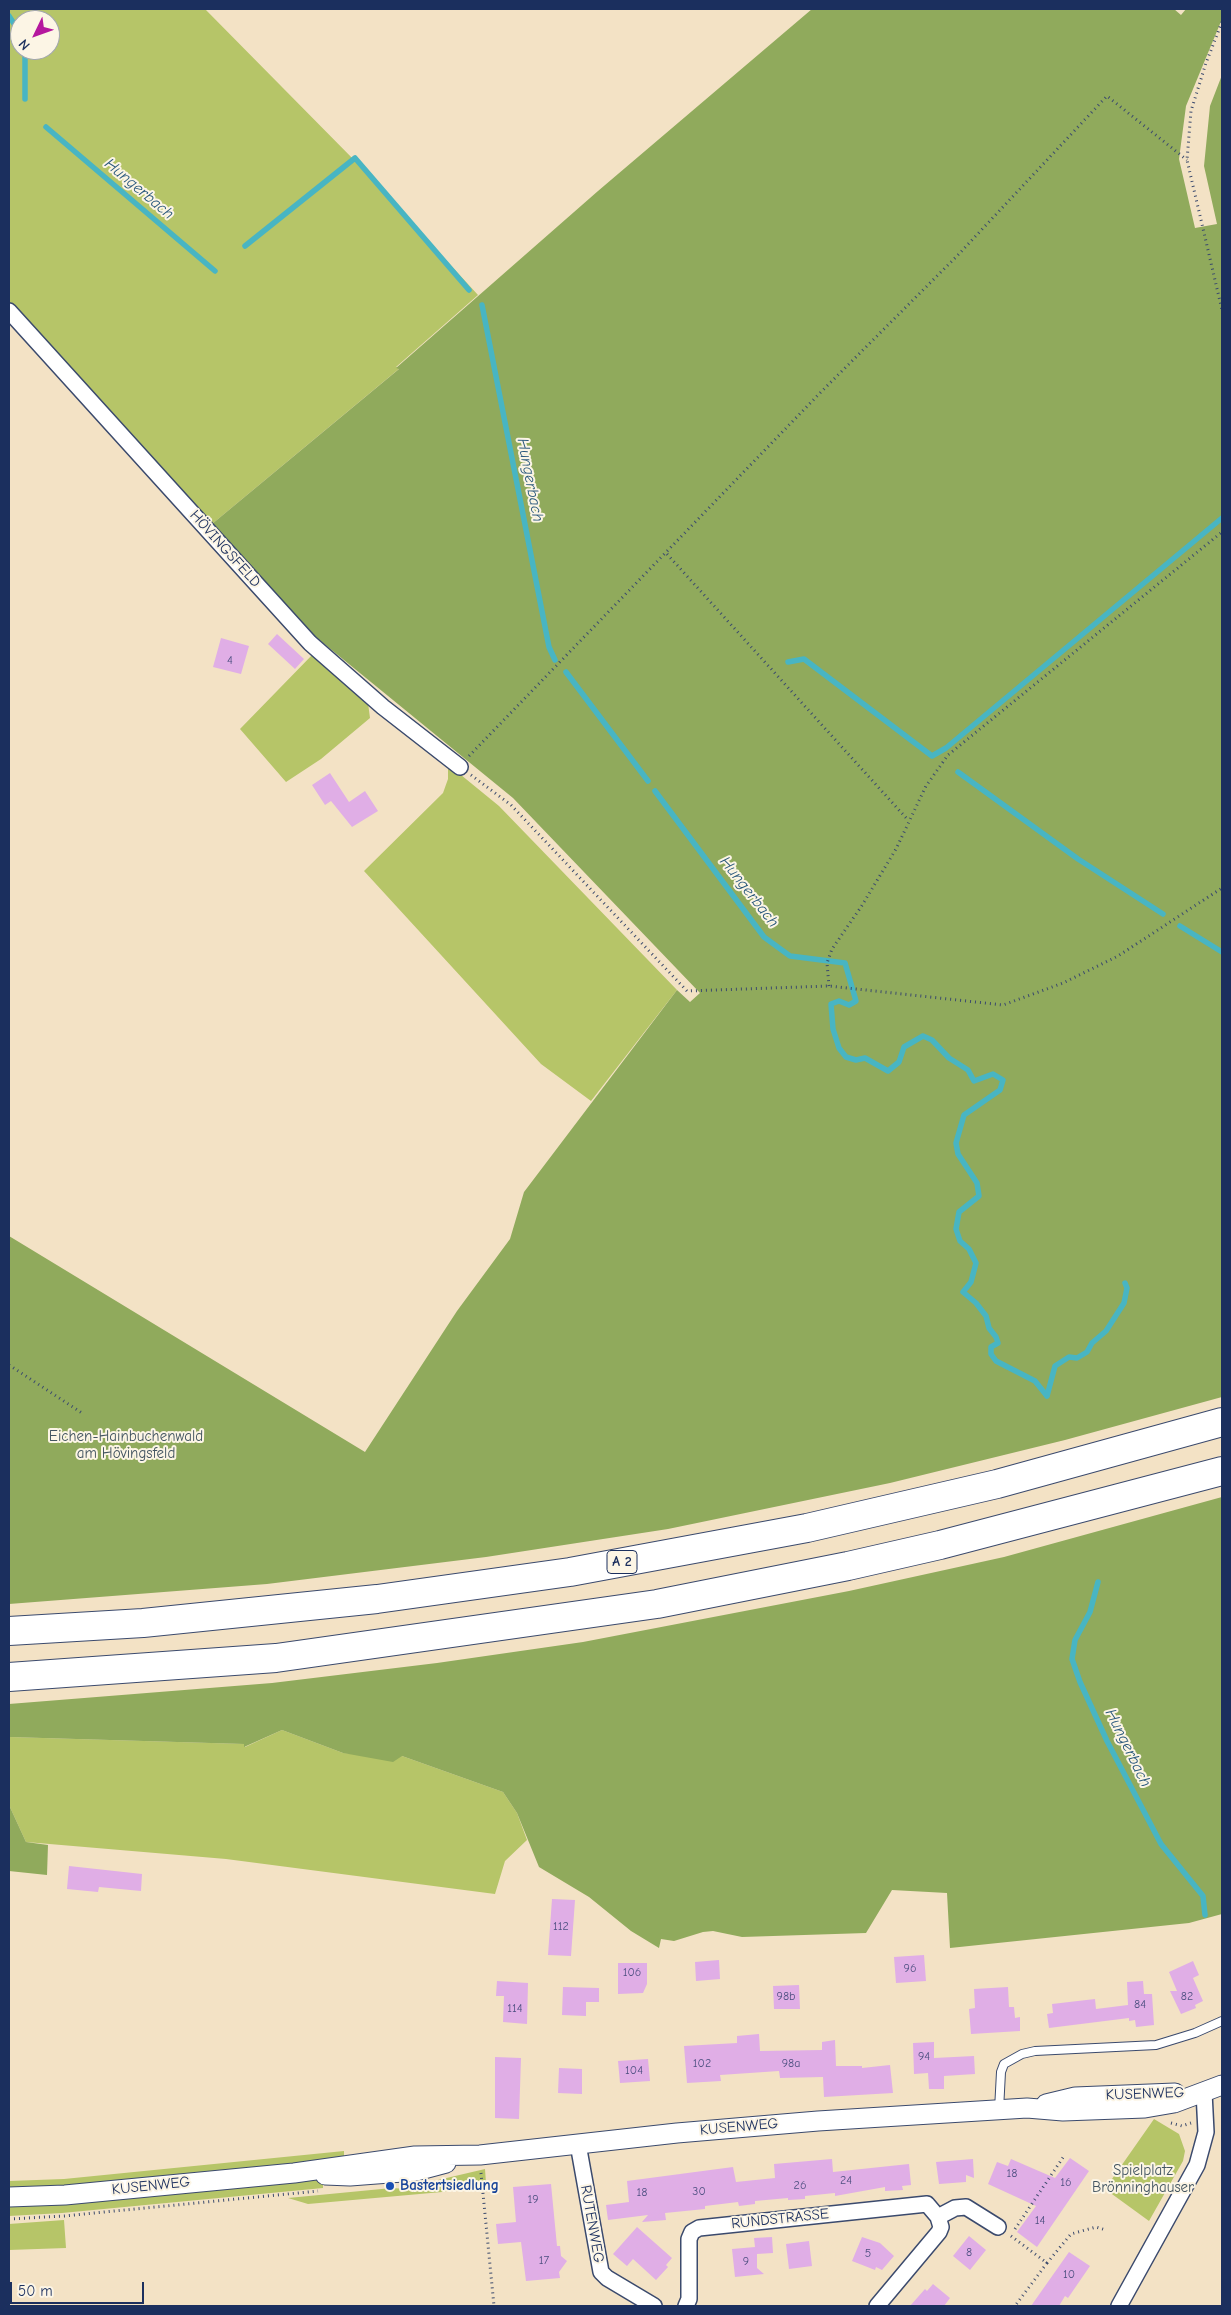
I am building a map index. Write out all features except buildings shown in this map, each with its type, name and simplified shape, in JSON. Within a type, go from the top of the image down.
[{"type":"highway","name":"A 2","points":[[9,1631],[143,1623],[377,1599],[570,1572],[826,1523],[997,1484],[1222,1422]]},
{"type":"highway","points":[[9,1677],[276,1658],[656,1604],[940,1545],[1222,1471]]},
{"type":"street","name":"HÖVINGSFELD","points":[[9,311],[310,643],[383,707],[460,766]]},
{"type":"street","name":"KUSENWEG","points":[[9,2197],[65,2195],[294,2173],[349,2163],[415,2156],[480,2155],[808,2122],[1027,2108],[1075,2097],[1204,2092],[1222,2085]]},
{"type":"street","points":[[1119,2306],[1197,2165],[1206,2132],[1204,2092]]},
{"type":"street","name":"RUTENWEG","points":[[578,2144],[601,2272],[607,2278],[654,2306]]},
{"type":"street","name":"RUNDSTRASSE","points":[[686,2306],[689,2299],[689,2238],[692,2232],[699,2228],[923,2204],[932,2208],[938,2216]]},
{"type":"street","points":[[878,2306],[939,2232],[941,2227],[938,2216],[955,2208],[966,2207],[1004,2231]]},
{"type":"lane","points":[[999,2110],[1000,2072],[1004,2064],[1022,2054],[1156,2045],[1189,2036],[1222,2021]]},
{"type":"path","points":[[1222,22],[1206,63],[1191,111],[1187,160],[1222,310]]},
{"type":"path","points":[[1187,160],[1107,96],[957,256],[820,393],[667,554],[460,766],[510,805],[687,991],[829,986],[1003,1005],[1063,983],[1118,956],[1222,888]]},
{"type":"path","points":[[829,986],[827,963],[832,949],[861,908],[896,849],[908,820],[926,786],[948,755],[1222,532]]},
{"type":"path","points":[[667,554],[908,820]]},
{"type":"path","points":[[9,1366],[82,1413]]},
{"type":"path","points":[[480,2155],[494,2306]]},
{"type":"path","points":[[1047,2263],[1004,2231],[1064,2156]]},
{"type":"path","points":[[9,2219],[73,2215],[323,2190]]},
{"type":"path","points":[[1015,2306],[1071,2234],[1096,2227],[1106,2230]]},
{"type":"green space","points":[[9,9],[205,9],[359,165],[478,295],[396,367],[400,368],[212,524],[9,302]]},
{"type":"green space","name":"Eichen-Hainbuchenwald am Hövingsfeld","points":[[812,9],[1174,9],[1181,15],[1186,9],[1222,9],[1222,19],[1186,106],[1179,159],[1195,228],[1217,224],[1204,166],[1210,106],[1222,75],[1222,1397],[1065,1440],[890,1483],[668,1529],[486,1557],[267,1584],[9,1604],[9,1236],[365,1452],[457,1311],[510,1239],[524,1192],[677,990],[690,1002],[700,993],[513,798],[317,638],[212,524],[399,369],[396,368],[598,191]]},
{"type":"green space","points":[[314,653],[368,703],[370,718],[321,759],[286,782],[240,729]]},
{"type":"green space","points":[[439,757],[499,806],[677,990],[591,1101],[541,1064],[364,871],[443,793],[448,779],[448,768]]},
{"type":"green space","points":[[1222,1497],[1222,1914],[1189,1923],[950,1948],[947,1893],[892,1890],[866,1933],[742,1937],[713,1931],[703,1932],[674,1941],[661,1939],[659,1948],[631,1931],[589,1897],[539,1867],[517,1813],[503,1792],[402,1756],[393,1762],[343,1753],[282,1730],[244,1747],[244,1744],[9,1737],[9,1704],[272,1683],[437,1663],[583,1642],[849,1591],[1004,1557]]},
{"type":"green space","points":[[282,1730],[343,1753],[402,1756],[503,1792],[517,1813],[527,1840],[505,1861],[495,1894],[226,1859],[26,1842],[9,1805],[9,1737],[245,1744],[245,1747]]},
{"type":"green space","points":[[9,1805],[26,1842],[48,1845],[47,1875],[9,1871]]},
{"type":"green space","name":"Spielplatz Brönninghauser","points":[[1154,2119],[1179,2134],[1185,2151],[1183,2161],[1149,2221],[1105,2189]]},
{"type":"green space","points":[[344,2151],[344,2160],[67,2186],[9,2188],[9,2181],[64,2179]]},
{"type":"green space","points":[[485,2169],[486,2183],[442,2192],[308,2204],[288,2198],[392,2188],[407,2189],[438,2186],[438,2180]]},
{"type":"green space","points":[[302,2179],[323,2181],[323,2188],[62,2213],[9,2216],[9,2206]]},
{"type":"green space","points":[[64,2220],[66,2248],[9,2250],[9,2224]]},
{"type":"waterway","name":"Hungerbach","points":[[25,60],[25,99]]},
{"type":"waterway","name":"Hungerbach","points":[[46,127],[215,271]]},
{"type":"waterway","name":"Hungerbach","points":[[245,246],[355,158],[469,290]]},
{"type":"waterway","name":"Hungerbach","points":[[482,305],[549,647],[555,660]]},
{"type":"waterway","points":[[788,662],[804,659],[932,756],[946,748],[1222,518]]},
{"type":"waterway","name":"Hungerbach","points":[[566,672],[648,781]]},
{"type":"waterway","points":[[958,772],[1078,859],[1163,914]]},
{"type":"waterway","name":"Hungerbach","points":[[655,791],[764,937],[790,956],[845,963],[856,1001],[849,1005],[839,1001],[831,1004],[833,1029],[839,1048],[846,1057],[856,1060],[865,1058],[888,1071],[899,1062],[904,1047],[923,1036],[932,1040],[949,1058],[968,1070],[974,1081],[993,1074],[1003,1080],[1000,1090],[964,1115],[956,1143],[958,1154],[977,1183],[979,1196],[959,1212],[956,1229],[960,1241],[969,1249],[976,1263],[971,1282],[963,1292],[976,1303],[986,1316],[989,1328],[998,1343],[991,1347],[991,1354],[996,1361],[1035,1381],[1047,1396]]},
{"type":"waterway","points":[[1180,926],[1222,952]]},
{"type":"waterway","points":[[1047,1396],[1055,1366],[1069,1357],[1077,1358],[1087,1352],[1092,1343],[1106,1331],[1124,1303],[1127,1288],[1125,1283]]},
{"type":"waterway","name":"Hungerbach","points":[[1098,1582],[1090,1612],[1075,1640],[1072,1659],[1080,1682],[1107,1741],[1161,1844],[1203,1896],[1205,1915]]},
{"type":"place","name":"Bastertsiedlung","points":[[390,2186]]}]
